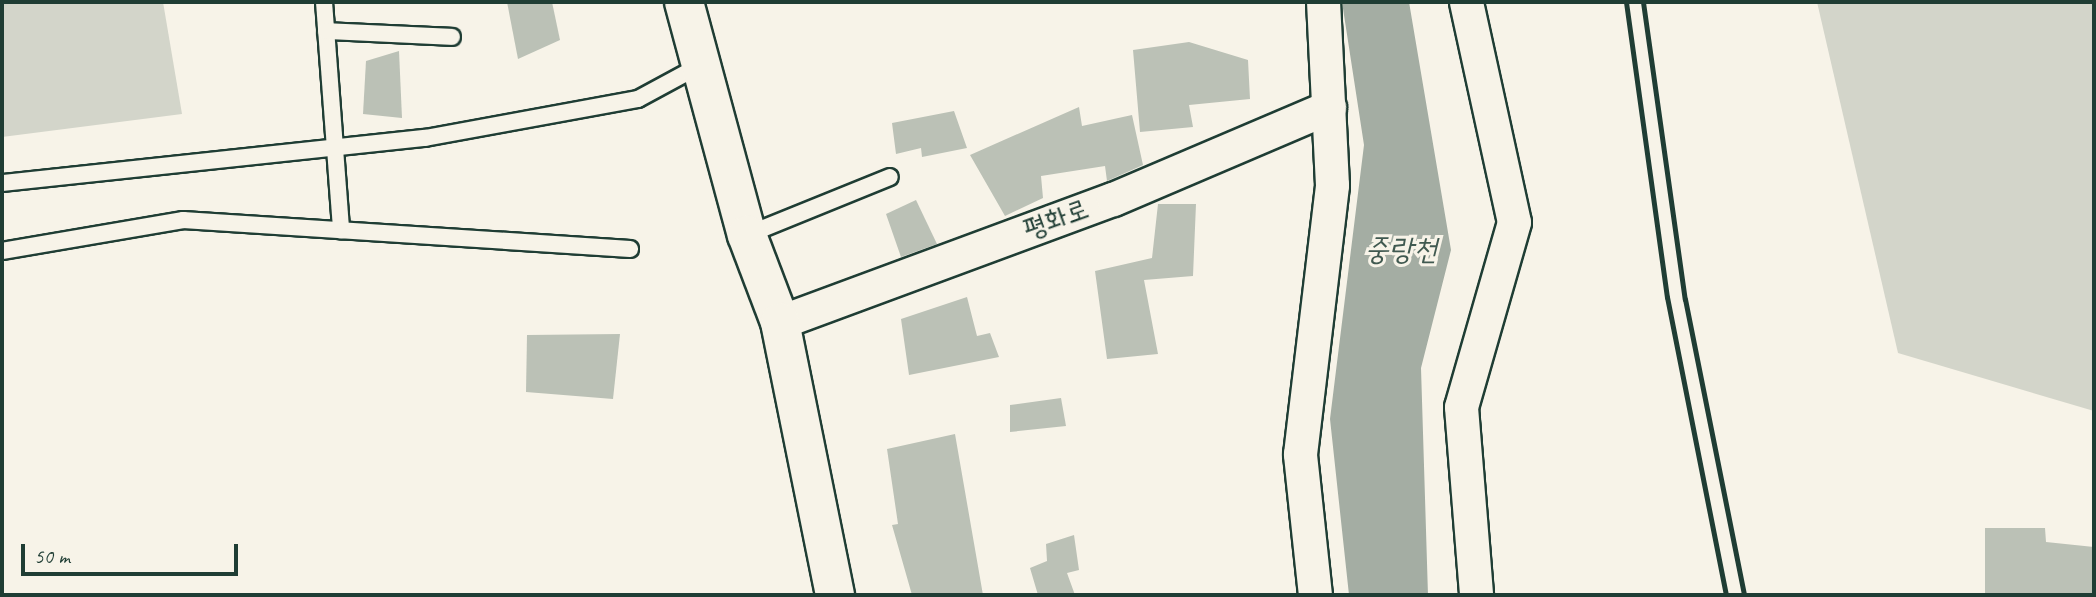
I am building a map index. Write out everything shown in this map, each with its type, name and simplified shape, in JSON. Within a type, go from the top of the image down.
[{"type":"main road","points":[[684,2],[747,235],[780,322],[835,595]]},
{"type":"street","points":[[1315,595],[1300,454],[1306,378],[1328,257],[1329,107],[1323,2]]},
{"type":"street","points":[[1466,2],[1514,222],[1461,407],[1476,595]]},
{"type":"street","name":"평화로","points":[[780,322],[1113,198],[1329,107]]},
{"type":"lane","points":[[324,2],[341,230]]},
{"type":"lane","points":[[326,31],[452,37]]},
{"type":"lane","points":[[2,183],[334,150],[638,99],[701,65]]},
{"type":"lane","points":[[747,235],[890,177]]},
{"type":"lane","points":[[2,251],[183,220],[630,249]]},
{"type":"shaded area","points":[[2,2],[163,2],[182,114],[2,137]]},
{"type":"shaded area","points":[[1817,2],[2094,2],[2094,411],[1898,353]]},
{"type":"water","name":"중랑천","points":[[1342,2],[1409,2],[1451,250],[1421,368],[1428,595],[1349,595],[1330,419],[1364,145]]},
{"type":"building","points":[[507,2],[552,2],[560,40],[518,59]]},
{"type":"building","points":[[1189,42],[1248,60],[1250,99],[1189,105],[1193,127],[1140,132],[1133,50]]},
{"type":"building","points":[[399,51],[402,118],[363,114],[366,61]]},
{"type":"building","points":[[1079,107],[1082,126],[1132,115],[1143,165],[1107,181],[1105,166],[1041,176],[1043,198],[1005,216],[970,155]]},
{"type":"building","points":[[954,111],[967,148],[922,157],[921,148],[896,154],[892,123]]},
{"type":"building","points":[[916,200],[937,244],[901,257],[886,214]]},
{"type":"building","points":[[1158,204],[1196,204],[1193,276],[1144,280],[1158,354],[1107,359],[1095,271],[1152,258]]},
{"type":"building","points":[[967,297],[977,336],[990,333],[999,357],[909,375],[901,319]]},
{"type":"building","points":[[620,334],[613,399],[526,392],[527,335]]},
{"type":"building","points":[[1061,398],[1066,426],[1010,432],[1010,405]]},
{"type":"building","points":[[955,434],[983,595],[912,595],[892,525],[898,524],[887,449]]},
{"type":"building","points":[[1985,528],[2045,528],[2046,542],[2094,547],[2094,595],[1985,595]]},
{"type":"building","points":[[1074,535],[1079,570],[1067,573],[1075,595],[1038,595],[1030,568],[1047,561],[1046,544]]},
{"type":"railway","points":[[1626,2],[1667,297],[1726,595]]},
{"type":"railway","points":[[1643,2],[1685,299],[1744,595]]}]
